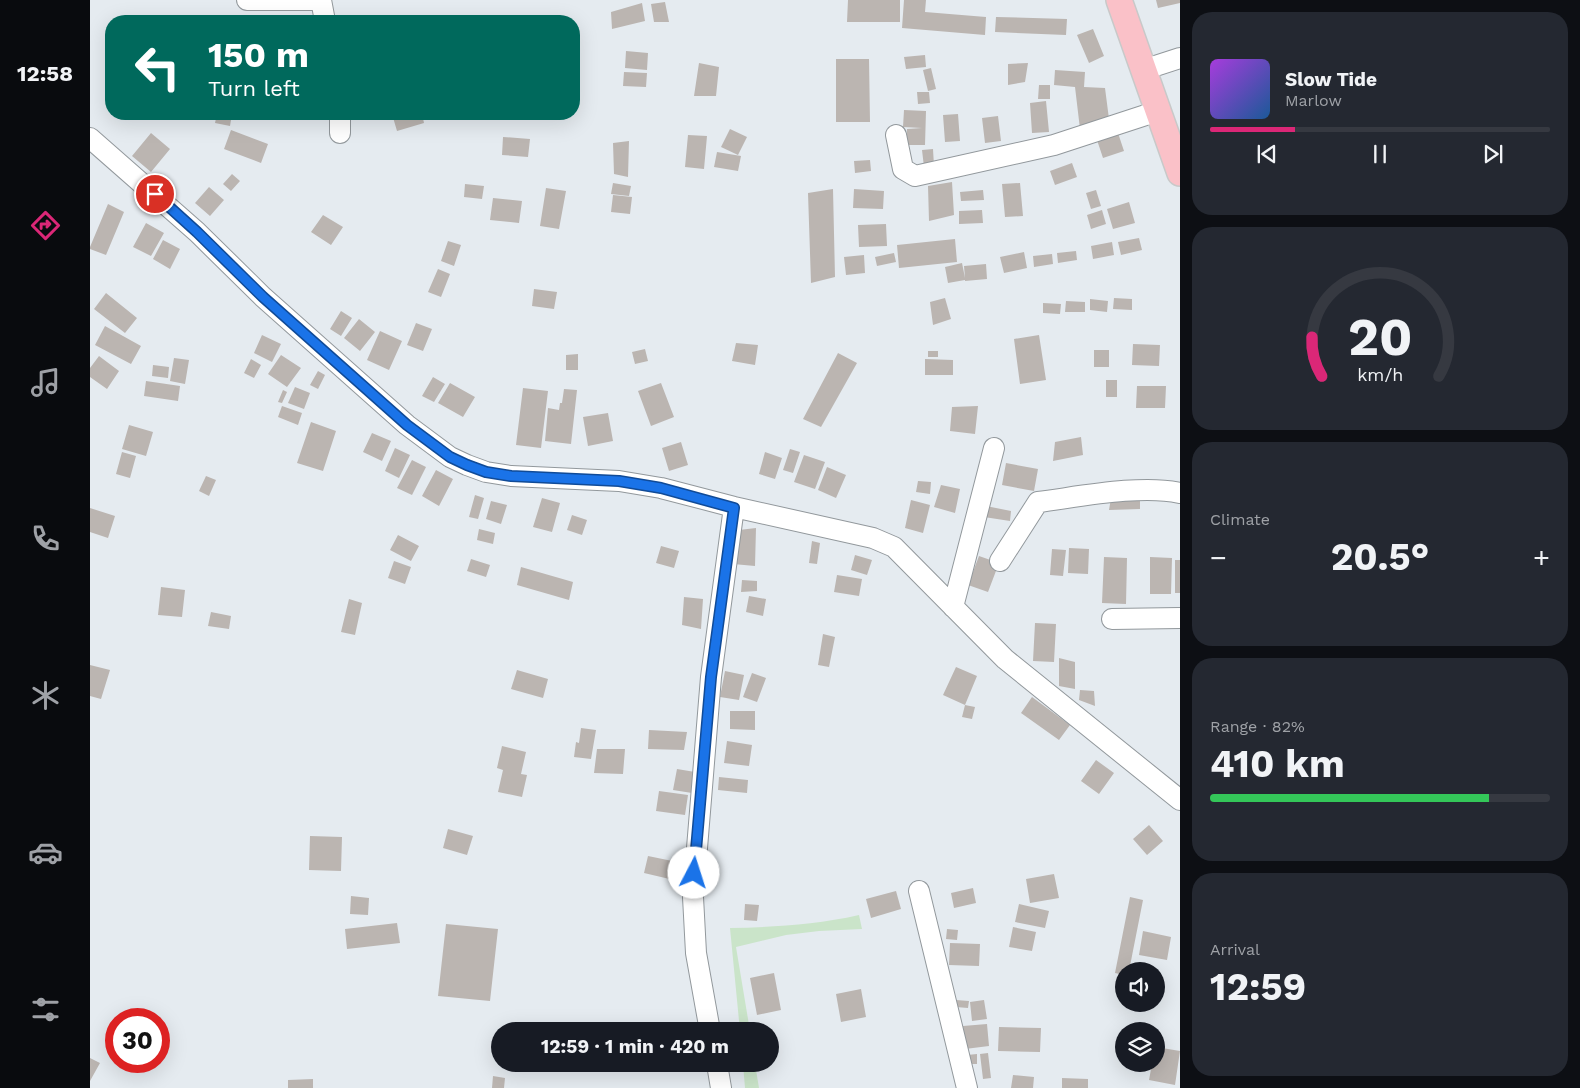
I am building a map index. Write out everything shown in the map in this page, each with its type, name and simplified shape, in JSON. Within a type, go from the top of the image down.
[{"type":"main road","points":[[1119,0],[1180,173]]},
{"type":"street","points":[[247,0],[316,0]]},
{"type":"street","points":[[321,0],[324,15]]},
{"type":"street","points":[[1143,70],[1180,58]]},
{"type":"street","points":[[896,135],[903,169],[915,176],[1054,145],[1158,111]]},
{"type":"street","points":[[90,138],[197,232],[263,297],[399,418],[450,457],[486,472],[511,476],[619,481],[661,488],[734,508],[873,538],[894,547],[1004,659],[1180,800]]},
{"type":"street","points":[[953,607],[994,448]]},
{"type":"street","points":[[1000,561],[1038,502],[1145,490],[1180,493]]},
{"type":"street","points":[[708,1022],[696,953],[693,896],[711,677],[734,508]]},
{"type":"street","points":[[1112,619],[1180,618]]},
{"type":"street","points":[[919,891],[967,1088]]},
{"type":"street","points":[[718,1072],[721,1088]]},
{"type":"green space","points":[[859,915],[862,929],[786,935],[736,947],[748,1022],[739,1022],[730,928],[795,925]]},
{"type":"green space","points":[[744,1072],[756,1072],[759,1088],[745,1088]]},
{"type":"building","points":[[848,0],[900,0],[900,22],[847,22]]},
{"type":"building","points":[[904,0],[926,0],[925,12],[986,17],[985,35],[902,28]]},
{"type":"building","points":[[1156,0],[1180,0],[1180,3],[1158,8]]},
{"type":"building","points":[[665,2],[669,22],[654,22],[651,4]]},
{"type":"building","points":[[642,3],[645,21],[612,29],[611,12]]},
{"type":"building","points":[[996,17],[1067,19],[1066,35],[995,32]]},
{"type":"building","points":[[1093,29],[1104,56],[1089,63],[1077,35]]},
{"type":"building","points":[[626,51],[648,53],[647,70],[625,68]]},
{"type":"building","points":[[925,55],[926,67],[906,69],[904,57]]},
{"type":"building","points":[[836,59],[869,59],[870,122],[836,122]]},
{"type":"building","points":[[699,63],[719,67],[716,96],[694,96]]},
{"type":"building","points":[[1028,63],[1025,82],[1008,85],[1008,64]]},
{"type":"building","points":[[931,68],[936,89],[928,91],[923,70]]},
{"type":"building","points":[[1055,70],[1085,72],[1084,87],[1105,88],[1109,119],[1080,129],[1075,87],[1054,85]]},
{"type":"building","points":[[624,72],[647,73],[646,87],[623,86]]},
{"type":"building","points":[[1039,85],[1050,85],[1050,99],[1038,99]]},
{"type":"building","points":[[917,92],[929,92],[930,103],[918,104]]},
{"type":"building","points":[[1046,101],[1049,132],[1032,133],[1030,103]]},
{"type":"building","points":[[904,110],[926,111],[925,145],[907,145],[907,129],[922,128],[903,127]]},
{"type":"building","points":[[958,114],[960,141],[945,142],[943,115]]},
{"type":"building","points":[[998,116],[1001,141],[985,143],[982,118]]},
{"type":"building","points":[[216,120],[231,120],[230,126],[215,123]]},
{"type":"building","points":[[394,120],[423,120],[424,123],[397,131]]},
{"type":"building","points":[[730,129],[747,137],[738,155],[721,147]]},
{"type":"building","points":[[231,130],[268,144],[261,163],[224,149]]},
{"type":"building","points":[[151,133],[170,149],[151,172],[132,156]]},
{"type":"building","points":[[1118,133],[1124,151],[1103,158],[1097,140]]},
{"type":"building","points":[[688,135],[707,136],[704,169],[685,167]]},
{"type":"building","points":[[503,137],[530,139],[528,157],[502,155]]},
{"type":"building","points":[[629,141],[628,177],[614,174],[613,143]]},
{"type":"building","points":[[933,149],[934,166],[924,167],[922,150]]},
{"type":"building","points":[[717,152],[741,156],[738,171],[714,167]]},
{"type":"building","points":[[870,160],[871,171],[855,173],[854,161]]},
{"type":"building","points":[[1072,163],[1077,177],[1055,185],[1050,171]]},
{"type":"building","points":[[232,174],[240,181],[231,191],[223,184]]},
{"type":"building","points":[[952,182],[954,215],[929,221],[928,186]]},
{"type":"building","points":[[613,183],[631,186],[629,196],[611,194]]},
{"type":"building","points":[[1020,183],[1023,216],[1005,217],[1002,184]]},
{"type":"building","points":[[465,184],[484,186],[482,199],[464,197]]},
{"type":"building","points":[[209,187],[224,200],[210,216],[195,203]]},
{"type":"building","points":[[546,188],[566,191],[559,229],[540,226]]},
{"type":"building","points":[[833,189],[835,277],[811,283],[808,193]]},
{"type":"building","points":[[854,189],[884,191],[883,209],[853,208]]},
{"type":"building","points":[[983,190],[984,200],[961,201],[960,192]]},
{"type":"building","points":[[1096,190],[1101,206],[1091,209],[1086,193]]},
{"type":"building","points":[[613,195],[632,197],[630,214],[611,212]]},
{"type":"building","points":[[493,198],[522,201],[519,223],[490,220]]},
{"type":"building","points":[[1129,202],[1135,223],[1113,229],[1107,209]]},
{"type":"building","points":[[108,204],[124,212],[106,255],[90,249],[90,247]]},
{"type":"building","points":[[982,210],[983,223],[959,224],[959,211]]},
{"type":"building","points":[[1102,210],[1106,224],[1091,229],[1087,215]]},
{"type":"building","points":[[323,215],[343,227],[331,245],[311,232]]},
{"type":"building","points":[[146,223],[164,233],[151,256],[133,247]]},
{"type":"building","points":[[886,224],[887,246],[859,247],[858,225]]},
{"type":"building","points":[[1139,238],[1142,250],[1121,255],[1118,242]]},
{"type":"building","points":[[955,239],[957,262],[899,268],[897,245]]},
{"type":"building","points":[[163,240],[180,249],[170,269],[153,259]]},
{"type":"building","points":[[448,241],[461,245],[454,266],[441,261]]},
{"type":"building","points":[[1112,242],[1114,255],[1093,259],[1091,246]]},
{"type":"building","points":[[1076,251],[1077,260],[1058,263],[1057,253]]},
{"type":"building","points":[[1024,252],[1027,268],[1004,273],[1000,257]]},
{"type":"building","points":[[894,253],[896,262],[877,266],[875,257]]},
{"type":"building","points":[[1052,254],[1053,264],[1034,267],[1033,256]]},
{"type":"building","points":[[864,255],[865,273],[846,275],[844,257]]},
{"type":"building","points":[[962,263],[965,278],[964,266],[986,264],[987,279],[948,283],[945,267]]},
{"type":"building","points":[[438,269],[450,274],[441,297],[428,292]]},
{"type":"building","points":[[534,289],[557,292],[554,309],[532,306]]},
{"type":"building","points":[[106,293],[137,318],[125,333],[94,309]]},
{"type":"building","points":[[945,298],[951,319],[933,325],[930,302]]},
{"type":"building","points":[[1114,298],[1132,299],[1132,310],[1113,309]]},
{"type":"building","points":[[1090,299],[1108,301],[1107,312],[1090,310]]},
{"type":"building","points":[[1066,301],[1085,302],[1085,312],[1065,312]]},
{"type":"building","points":[[1043,303],[1061,304],[1060,314],[1043,313]]},
{"type":"building","points":[[341,311],[352,318],[341,336],[330,329]]},
{"type":"building","points":[[359,319],[375,332],[360,351],[344,338]]},
{"type":"building","points":[[416,323],[432,329],[423,351],[407,345]]},
{"type":"building","points":[[105,326],[141,346],[131,364],[95,345]]},
{"type":"building","points":[[380,331],[402,341],[389,370],[367,360]]},
{"type":"building","points":[[262,335],[281,344],[272,362],[254,353]]},
{"type":"building","points":[[1039,335],[1046,380],[1020,384],[1014,339]]},
{"type":"building","points":[[736,343],[758,345],[755,365],[732,361]]},
{"type":"building","points":[[1133,344],[1160,345],[1159,366],[1132,365]]},
{"type":"building","points":[[645,349],[648,361],[635,364],[632,352]]},
{"type":"building","points":[[1094,350],[1109,350],[1109,367],[1094,367]]},
{"type":"building","points":[[928,351],[938,351],[938,357],[928,357]]},
{"type":"building","points":[[838,353],[857,363],[821,427],[803,419]]},
{"type":"building","points":[[578,354],[578,370],[566,370],[566,355]]},
{"type":"building","points":[[281,355],[301,368],[287,387],[268,374]]},
{"type":"building","points":[[99,356],[119,371],[107,389],[90,377],[90,368]]},
{"type":"building","points":[[174,358],[189,360],[185,384],[170,381]]},
{"type":"building","points":[[251,359],[261,365],[254,378],[244,373]]},
{"type":"building","points":[[925,359],[953,360],[953,375],[925,375]]},
{"type":"building","points":[[153,365],[169,367],[168,378],[152,376]]},
{"type":"building","points":[[318,371],[325,375],[318,389],[310,385]]},
{"type":"building","points":[[433,377],[445,384],[434,402],[422,396]]},
{"type":"building","points":[[1106,380],[1117,380],[1117,397],[1106,397]]},
{"type":"building","points":[[146,381],[180,386],[178,401],[144,396]]},
{"type":"building","points":[[450,383],[475,397],[463,417],[438,403]]},
{"type":"building","points":[[661,383],[674,417],[651,426],[638,391]]},
{"type":"building","points":[[1137,386],[1166,386],[1165,408],[1136,408]]},
{"type":"building","points":[[295,387],[310,393],[304,409],[288,403]]},
{"type":"building","points":[[523,388],[548,391],[541,448],[516,445]]},
{"type":"building","points":[[564,389],[577,390],[571,444],[545,441],[548,408],[559,410]]},
{"type":"building","points":[[283,390],[287,392],[282,403],[278,402]]},
{"type":"building","points":[[282,406],[302,413],[298,425],[278,417]]},
{"type":"building","points":[[978,406],[975,434],[950,431],[952,407]]},
{"type":"building","points":[[608,413],[613,441],[588,446],[583,417]]},
{"type":"building","points":[[311,422],[336,431],[323,471],[297,463]]},
{"type":"building","points":[[129,425],[153,432],[146,456],[122,449]]},
{"type":"building","points":[[372,433],[391,441],[382,461],[363,452]]},
{"type":"building","points":[[1081,437],[1083,455],[1053,461],[1055,442]]},
{"type":"building","points":[[681,442],[688,465],[669,471],[662,448]]},
{"type":"building","points":[[395,448],[410,455],[399,478],[385,471]]},
{"type":"building","points":[[790,449],[800,452],[793,473],[783,470]]},
{"type":"building","points":[[122,452],[136,456],[130,478],[116,474]]},
{"type":"building","points":[[765,452],[782,458],[775,479],[759,474]]},
{"type":"building","points":[[804,455],[825,462],[815,489],[794,482]]},
{"type":"building","points":[[412,460],[426,467],[412,495],[397,488]]},
{"type":"building","points":[[1006,463],[1038,469],[1034,491],[1002,485]]},
{"type":"building","points":[[827,467],[846,475],[836,498],[818,490]]},
{"type":"building","points":[[436,470],[453,479],[439,506],[422,496]]},
{"type":"building","points":[[206,476],[216,480],[209,496],[199,491]]},
{"type":"building","points":[[918,481],[931,482],[930,494],[916,492]]},
{"type":"building","points":[[941,485],[960,489],[955,513],[934,507]]},
{"type":"building","points":[[475,495],[484,498],[478,519],[469,517]]},
{"type":"building","points":[[542,498],[560,503],[552,532],[533,527]]},
{"type":"building","points":[[1111,498],[1140,498],[1140,509],[1109,510]]},
{"type":"building","points":[[911,500],[930,505],[923,533],[905,528]]},
{"type":"building","points":[[491,501],[507,505],[501,524],[486,519]]},
{"type":"building","points":[[986,506],[1011,511],[1010,521],[984,517]]},
{"type":"building","points":[[90,508],[115,516],[108,538],[90,532]]},
{"type":"building","points":[[572,515],[587,520],[582,535],[567,530]]},
{"type":"building","points":[[756,528],[755,566],[733,564],[739,530]]},
{"type":"building","points":[[479,529],[495,533],[493,544],[477,540]]},
{"type":"building","points":[[398,535],[419,546],[411,561],[390,550]]},
{"type":"building","points":[[812,541],[820,543],[817,564],[809,563]]},
{"type":"building","points":[[661,546],[679,551],[674,568],[656,563]]},
{"type":"building","points":[[1069,548],[1089,549],[1088,574],[1068,573]]},
{"type":"building","points":[[1052,549],[1066,550],[1063,576],[1050,575]]},
{"type":"building","points":[[855,555],[872,560],[867,575],[851,570]]},
{"type":"building","points":[[979,556],[999,563],[988,592],[968,585]]},
{"type":"building","points":[[1104,557],[1127,558],[1126,604],[1102,603]]},
{"type":"building","points":[[1150,557],[1172,558],[1171,594],[1150,594]]},
{"type":"building","points":[[471,559],[490,565],[486,577],[467,571]]},
{"type":"building","points":[[1175,560],[1180,560],[1180,593],[1175,593]]},
{"type":"building","points":[[394,561],[411,567],[405,584],[388,578]]},
{"type":"building","points":[[521,567],[573,582],[569,600],[517,585]]},
{"type":"building","points":[[837,575],[862,579],[859,596],[834,592]]},
{"type":"building","points":[[742,580],[757,581],[757,591],[741,592]]},
{"type":"building","points":[[161,587],[185,590],[182,617],[158,615]]},
{"type":"building","points":[[749,596],[766,599],[763,616],[746,612]]},
{"type":"building","points":[[684,597],[703,599],[701,629],[682,625]]},
{"type":"building","points":[[349,599],[362,603],[355,635],[341,632]]},
{"type":"building","points":[[211,612],[231,616],[229,629],[208,626]]},
{"type":"building","points":[[1035,623],[1056,624],[1054,662],[1033,661]]},
{"type":"building","points":[[823,634],[835,637],[829,667],[818,665]]},
{"type":"building","points":[[1059,658],[1075,662],[1075,689],[1059,686]]},
{"type":"building","points":[[90,665],[110,670],[101,699],[90,696]]},
{"type":"building","points":[[956,667],[977,676],[965,705],[943,695]]},
{"type":"building","points":[[517,670],[548,679],[543,698],[511,689]]},
{"type":"building","points":[[725,671],[744,675],[739,700],[720,697]]},
{"type":"building","points":[[752,673],[766,678],[757,702],[743,697]]},
{"type":"building","points":[[1080,690],[1094,691],[1095,706],[1079,700]]},
{"type":"building","points":[[1032,697],[1070,725],[1059,740],[1021,713]]},
{"type":"building","points":[[965,705],[975,707],[972,719],[962,717]]},
{"type":"building","points":[[730,711],[755,711],[755,730],[730,729]]},
{"type":"building","points":[[581,728],[596,730],[591,759],[574,757],[576,742],[579,743]]},
{"type":"building","points":[[649,730],[687,732],[684,750],[648,749]]},
{"type":"building","points":[[727,741],[752,745],[749,766],[724,763]]},
{"type":"building","points":[[502,746],[526,752],[521,774],[527,775],[522,797],[498,792],[503,770],[497,768]]},
{"type":"building","points":[[597,749],[625,749],[623,774],[594,773]]},
{"type":"building","points":[[1096,760],[1114,773],[1099,794],[1081,781]]},
{"type":"building","points":[[677,769],[695,772],[692,793],[673,790]]},
{"type":"building","points":[[719,777],[748,780],[747,793],[718,790]]},
{"type":"building","points":[[659,791],[688,795],[685,815],[656,811]]},
{"type":"building","points":[[1149,825],[1163,841],[1147,855],[1133,839]]},
{"type":"building","points":[[448,829],[473,836],[467,855],[443,848]]},
{"type":"building","points":[[310,836],[342,837],[341,871],[309,870]]},
{"type":"building","points":[[648,856],[682,863],[678,881],[644,873]]},
{"type":"building","points":[[1054,874],[1059,898],[1030,903],[1026,879]]},
{"type":"building","points":[[973,888],[976,903],[954,908],[951,893]]},
{"type":"building","points":[[896,891],[901,909],[871,918],[866,899]]},
{"type":"building","points":[[351,896],[369,898],[368,915],[350,914]]},
{"type":"building","points":[[1130,897],[1143,900],[1131,962],[1117,962]]},
{"type":"building","points":[[745,904],[759,905],[757,921],[744,920]]},
{"type":"building","points":[[1019,904],[1049,911],[1045,928],[1015,922]]},
{"type":"building","points":[[397,923],[400,943],[347,949],[345,929]]},
{"type":"building","points":[[446,924],[498,929],[490,1001],[438,996]]},
{"type":"building","points":[[1013,927],[1036,932],[1032,951],[1009,947]]},
{"type":"building","points":[[947,929],[958,930],[957,940],[946,939]]},
{"type":"building","points":[[1143,931],[1171,937],[1167,960],[1139,955]]},
{"type":"building","points":[[950,943],[980,944],[979,966],[949,965]]},
{"type":"building","points":[[774,973],[781,1010],[757,1015],[750,978]]},
{"type":"building","points":[[861,989],[866,1017],[841,1022],[836,994]]},
{"type":"building","points":[[956,1000],[969,1001],[968,1008],[956,1007]]},
{"type":"building","points":[[984,1000],[987,1019],[972,1021],[970,1002]]},
{"type":"building","points":[[987,1024],[989,1046],[965,1049],[963,1026]]},
{"type":"building","points":[[999,1027],[1041,1028],[1040,1052],[998,1051]]},
{"type":"building","points":[[1165,1048],[1180,1051],[1175,1085],[1149,1080],[1150,1072],[1165,1072]]},
{"type":"building","points":[[988,1053],[991,1078],[983,1079],[980,1054]]},
{"type":"building","points":[[977,1054],[977,1064],[967,1064],[967,1055]]},
{"type":"building","points":[[90,1058],[100,1063],[90,1081]]},
{"type":"building","points":[[1013,1075],[1034,1077],[1033,1088],[1011,1088]]},
{"type":"building","points":[[493,1076],[505,1078],[504,1088],[492,1088]]},
{"type":"building","points":[[1062,1078],[1088,1079],[1088,1088],[1062,1088]]},
{"type":"building","points":[[313,1079],[313,1088],[288,1088],[288,1080]]},
{"type":"route","points":[[155,194],[263,297],[407,425],[450,457],[486,472],[511,476],[619,481],[661,488],[734,508],[711,677],[694,873]]}]
